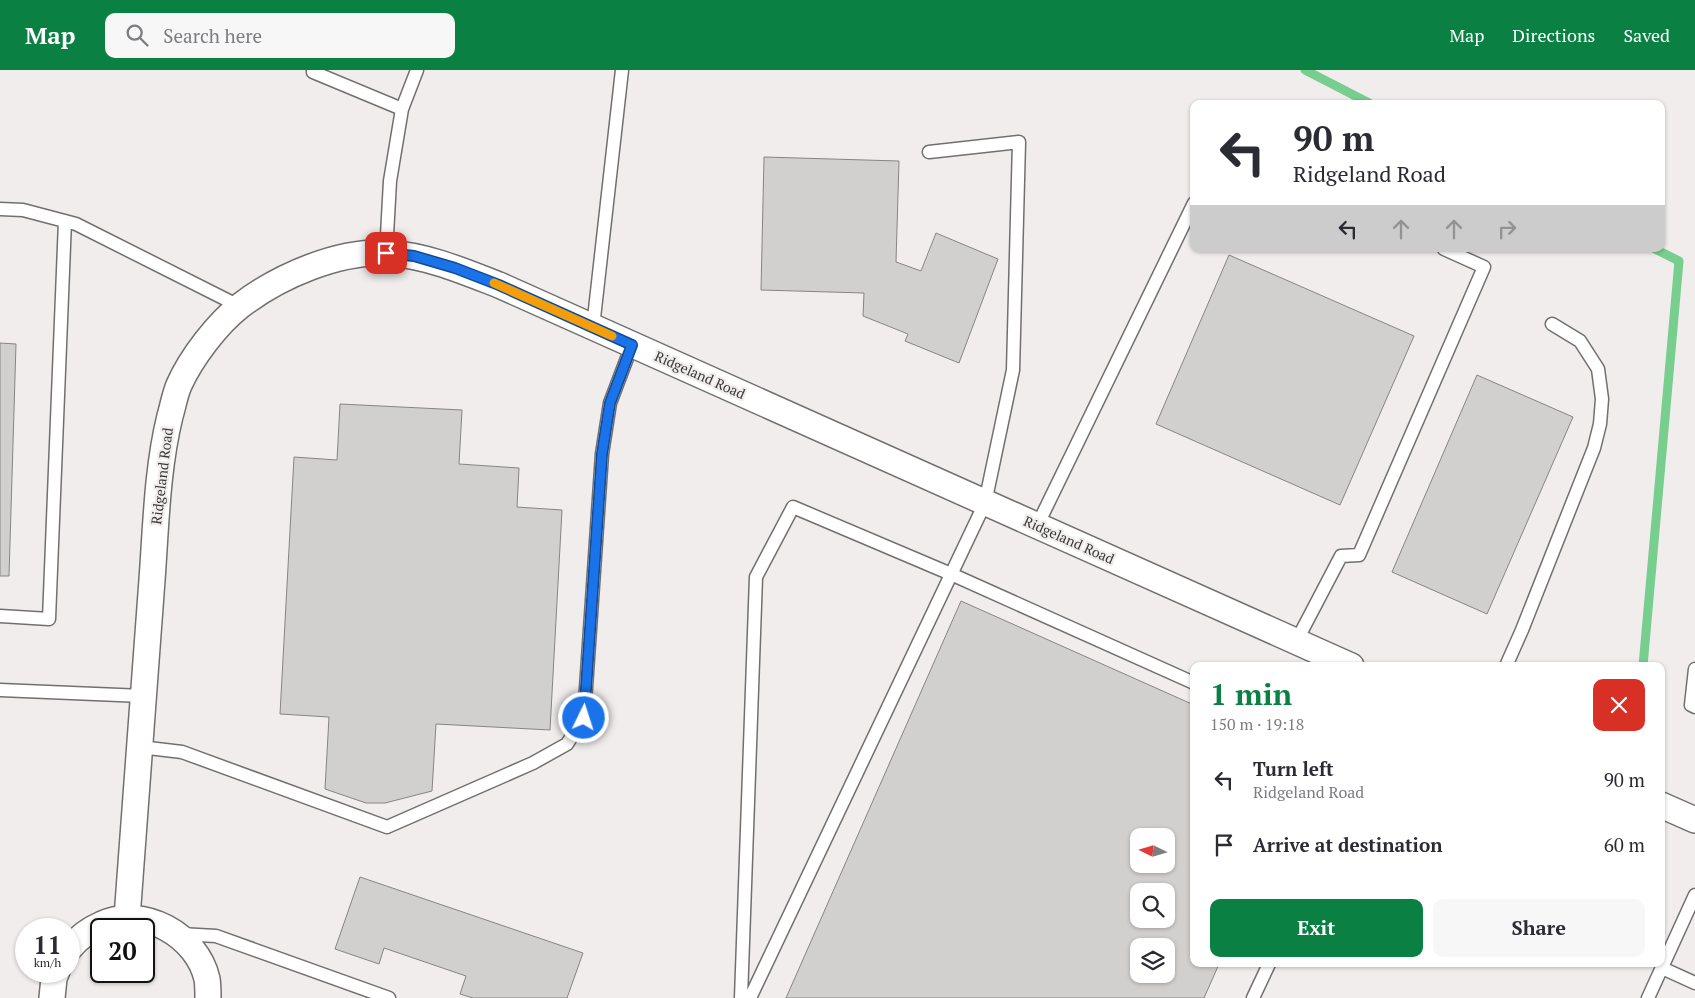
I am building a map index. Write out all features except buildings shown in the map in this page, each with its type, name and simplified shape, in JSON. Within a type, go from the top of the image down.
[{"type":"street","name":"Ridgeland Road","points":[[127,918],[157,512],[164,442],[178,386],[204,342],[240,306],[278,282],[318,264],[353,256],[386,253],[414,256],[455,268],[499,285],[1342,662]]},
{"type":"street","points":[[1665,807],[1695,820]]},
{"type":"street","points":[[155,922],[178,934],[196,954],[207,978],[208,998]]},
{"type":"street","points":[[52,998],[54,983]]},
{"type":"lane","points":[[313,70],[313,72],[402,109]]},
{"type":"lane","points":[[386,253],[390,181],[402,109],[417,70]]},
{"type":"lane","points":[[593,327],[622,70]]},
{"type":"lane","points":[[750,998],[985,503],[1013,370],[1019,142],[929,152]]},
{"type":"lane","points":[[0,209],[23,210],[76,224],[240,306]]},
{"type":"lane","points":[[1037,526],[1190,211]]},
{"type":"lane","points":[[0,616],[49,619],[64,221]]},
{"type":"lane","points":[[1296,642],[1341,556],[1360,555],[1484,267],[1451,252]]},
{"type":"lane","points":[[1508,662],[1594,448],[1600,424],[1602,399],[1598,369],[1580,341],[1552,324]]},
{"type":"lane","points":[[140,747],[182,752],[387,827],[532,763],[567,744],[584,718],[602,454],[610,403],[632,345]]},
{"type":"lane","points":[[741,998],[756,577],[792,507],[951,574],[1190,681]]},
{"type":"lane","points":[[1695,669],[1691,705],[1695,707]]},
{"type":"lane","points":[[0,690],[144,696]]},
{"type":"lane","points":[[1665,961],[1695,895]]},
{"type":"lane","points":[[178,934],[216,936],[389,998]]},
{"type":"lane","points":[[1253,998],[1267,967]]},
{"type":"lane","points":[[1648,998],[1662,968],[1695,983]]},
{"type":"waterway","points":[[1305,70],[1363,100]]},
{"type":"waterway","points":[[1643,662],[1679,261],[1661,252]]},
{"type":"slow traffic","points":[[494,283],[612,336]]},
{"type":"route","points":[[386,253],[414,256],[455,268],[499,285],[632,345],[610,403],[602,454],[584,718]]}]
